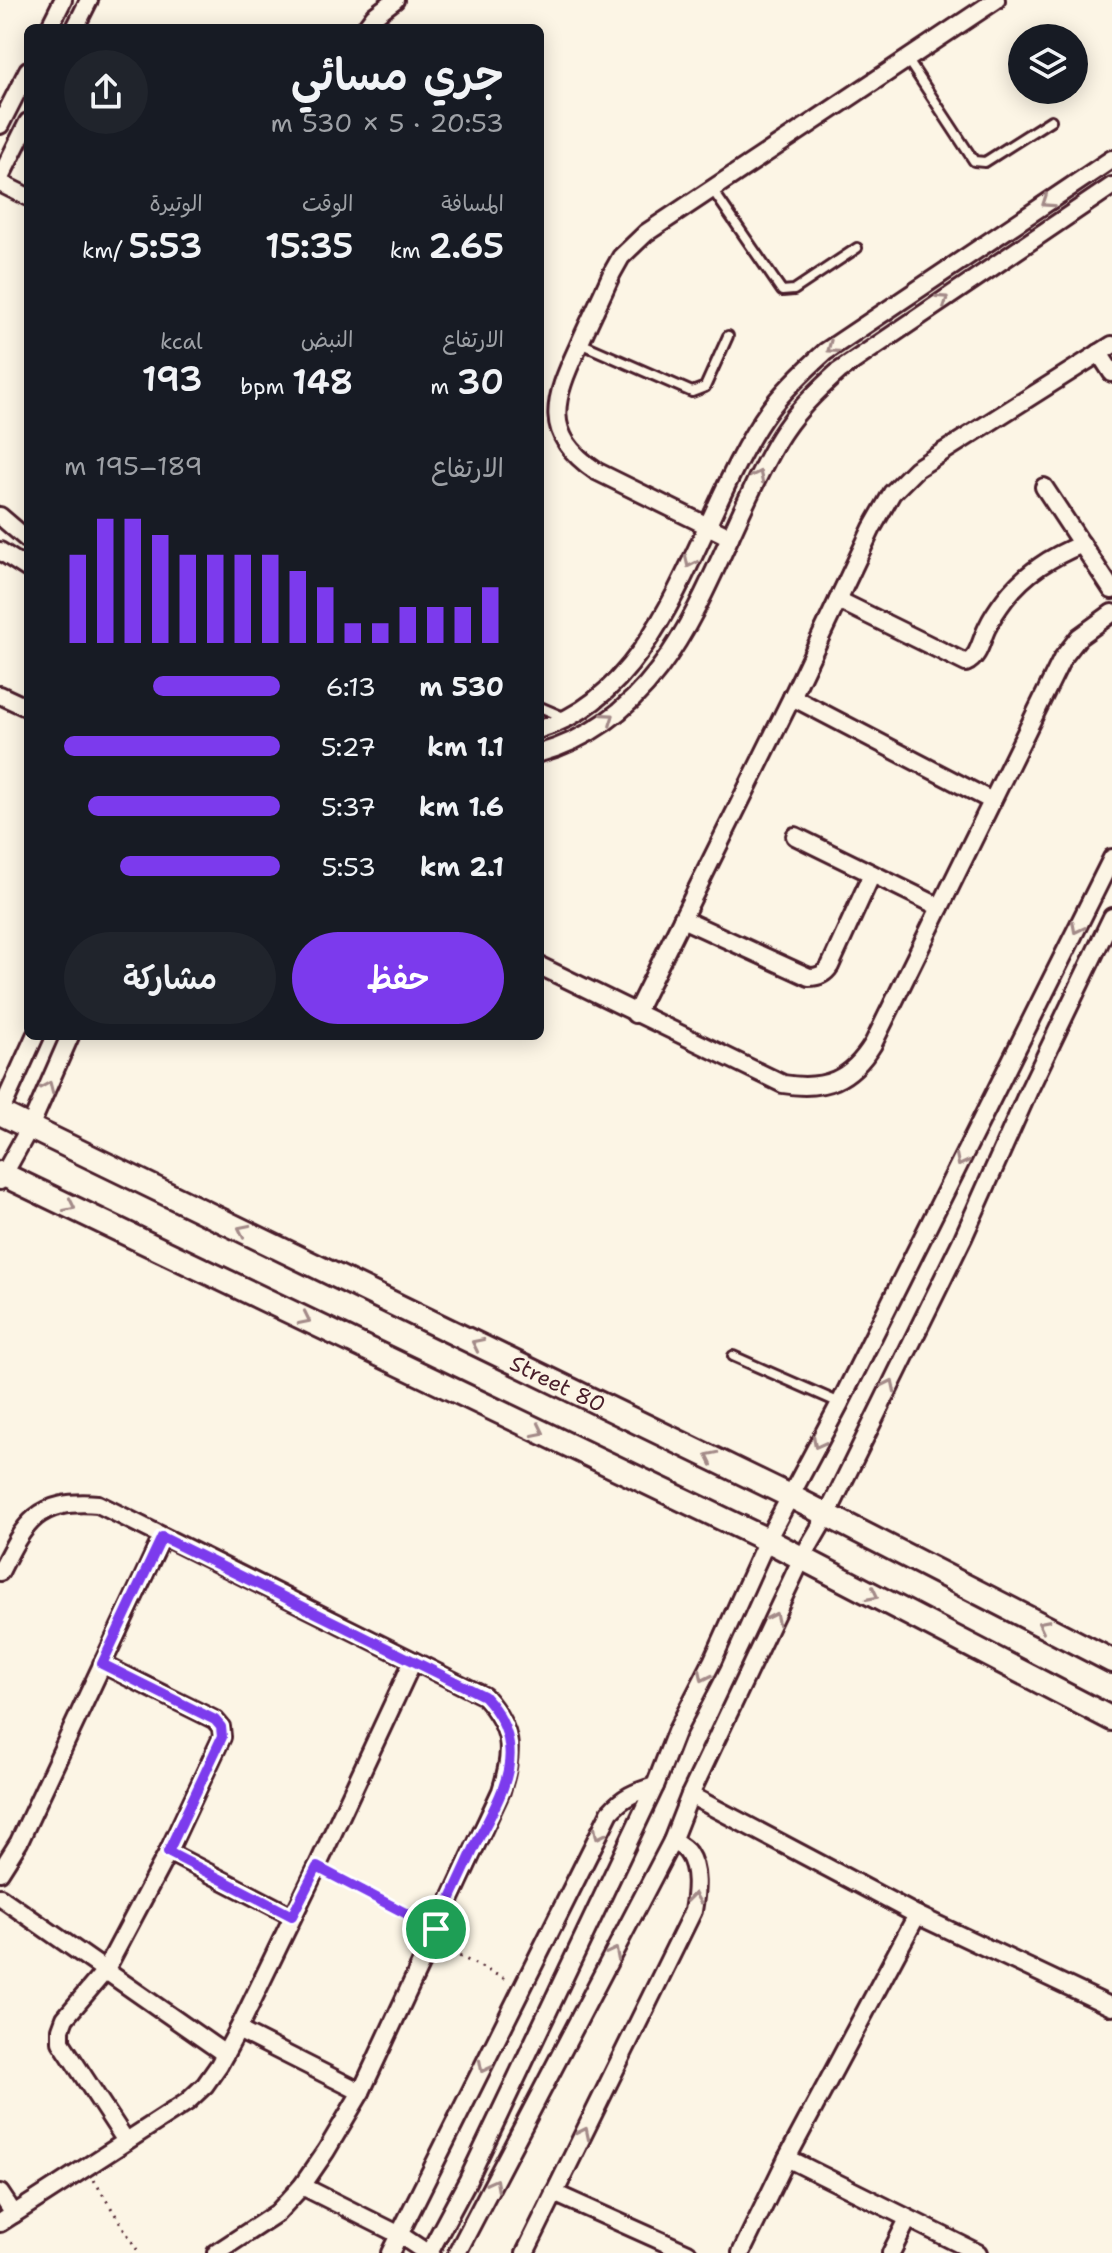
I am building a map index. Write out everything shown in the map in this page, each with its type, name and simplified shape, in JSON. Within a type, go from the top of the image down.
[{"type":"street","points":[[51,24],[63,0]]},
{"type":"street","points":[[77,24],[89,0]]},
{"type":"street","points":[[368,24],[395,0]]},
{"type":"street","points":[[730,537],[596,471],[578,460],[565,443],[558,423],[557,402],[562,381],[621,257],[646,233],[996,0]]},
{"type":"street","points":[[0,125],[24,78]]},
{"type":"street","points":[[24,130],[0,180],[24,195]]},
{"type":"street","points":[[544,727],[596,699],[632,664],[671,601],[748,445],[769,410],[795,379],[825,352],[1112,159]]},
{"type":"street","points":[[544,752],[594,730],[624,709],[650,683],[672,653],[690,620],[765,461],[785,428],[819,389],[839,371],[1112,186]]},
{"type":"street","points":[[635,1014],[883,507],[903,480],[1105,349],[1112,373]]},
{"type":"street","points":[[1044,487],[1112,590]]},
{"type":"street","points":[[0,516],[24,537]]},
{"type":"street","points":[[838,600],[966,663],[974,657],[988,625],[1005,599],[1027,576],[1052,557],[1082,544]]},
{"type":"street","points":[[0,551],[24,566]]},
{"type":"street","points":[[544,968],[783,1084],[819,1086],[851,1072],[873,1044],[1062,659],[1079,637],[1112,613]]},
{"type":"street","points":[[0,695],[24,706]]},
{"type":"street","points":[[792,697],[992,801]]},
{"type":"street","points":[[795,836],[940,907]]},
{"type":"street","points":[[302,2186],[400,2235],[428,2253],[468,2180],[655,1786],[676,1732],[712,1662],[767,1540],[840,1403],[1112,858]]},
{"type":"street","points":[[682,919],[809,977],[816,977],[830,966],[872,874]]},
{"type":"street","points":[[457,2253],[672,1841],[690,1795],[802,1558],[827,1515],[963,1238],[1029,1090],[1112,917]]},
{"type":"street","points":[[0,1113],[33,1040]]},
{"type":"street","points":[[68,1040],[30,1127],[1,1176],[767,1540],[1112,1719]]},
{"type":"street","name":"Street 80","points":[[0,1113],[790,1496],[1112,1661]]},
{"type":"street","points":[[0,1572],[28,1523],[49,1508],[73,1502],[98,1504],[484,1696],[497,1710],[505,1728],[510,1747],[509,1766],[501,1791],[361,2092],[302,2186],[277,2213],[216,2253]]},
{"type":"street","points":[[0,1872],[19,1842],[162,1537]]},
{"type":"street","points":[[0,2193],[7,2218],[187,2102],[205,2085],[238,2030],[413,1661]]},
{"type":"street","points":[[102,1664],[215,1720],[221,1727],[222,1737],[168,1852],[105,1971],[65,2018],[61,2029],[61,2042],[126,2141]]},
{"type":"street","points":[[390,2253],[610,1812],[633,1792],[655,1786]]},
{"type":"street","points":[[690,1795],[917,1915],[1112,2007]]},
{"type":"street","points":[[525,2253],[693,1911],[696,1881],[693,1866],[687,1851],[672,1841]]},
{"type":"street","points":[[168,1852],[292,1916]]},
{"type":"street","points":[[0,1897],[225,2054]]},
{"type":"street","points":[[741,2253],[787,2158],[917,1915]]},
{"type":"street","points":[[238,2030],[361,2092]]},
{"type":"street","points":[[787,2158],[978,2253]]},
{"type":"street","points":[[554,2193],[688,2253]]},
{"type":"street","points":[[891,2253],[908,2219]]},
{"type":"lane","points":[[907,59],[971,159],[978,163],[985,162],[1051,120]]},
{"type":"lane","points":[[712,189],[782,291],[794,290],[857,248]]},
{"type":"lane","points":[[580,343],[692,392],[701,390],[707,383],[728,336]]},
{"type":"lane","points":[[544,709],[565,718]]},
{"type":"lane","points":[[733,1356],[840,1403]]},
{"type":"path","points":[[317,1867],[523,1988]]},
{"type":"path","points":[[86,2167],[139,2253]]},
{"type":"route","points":[[162,1537],[484,1696],[497,1710],[510,1747],[509,1766],[501,1791],[436,1929],[317,1867],[292,1916],[168,1852],[223,1732],[215,1720],[102,1664],[162,1537]]}]
